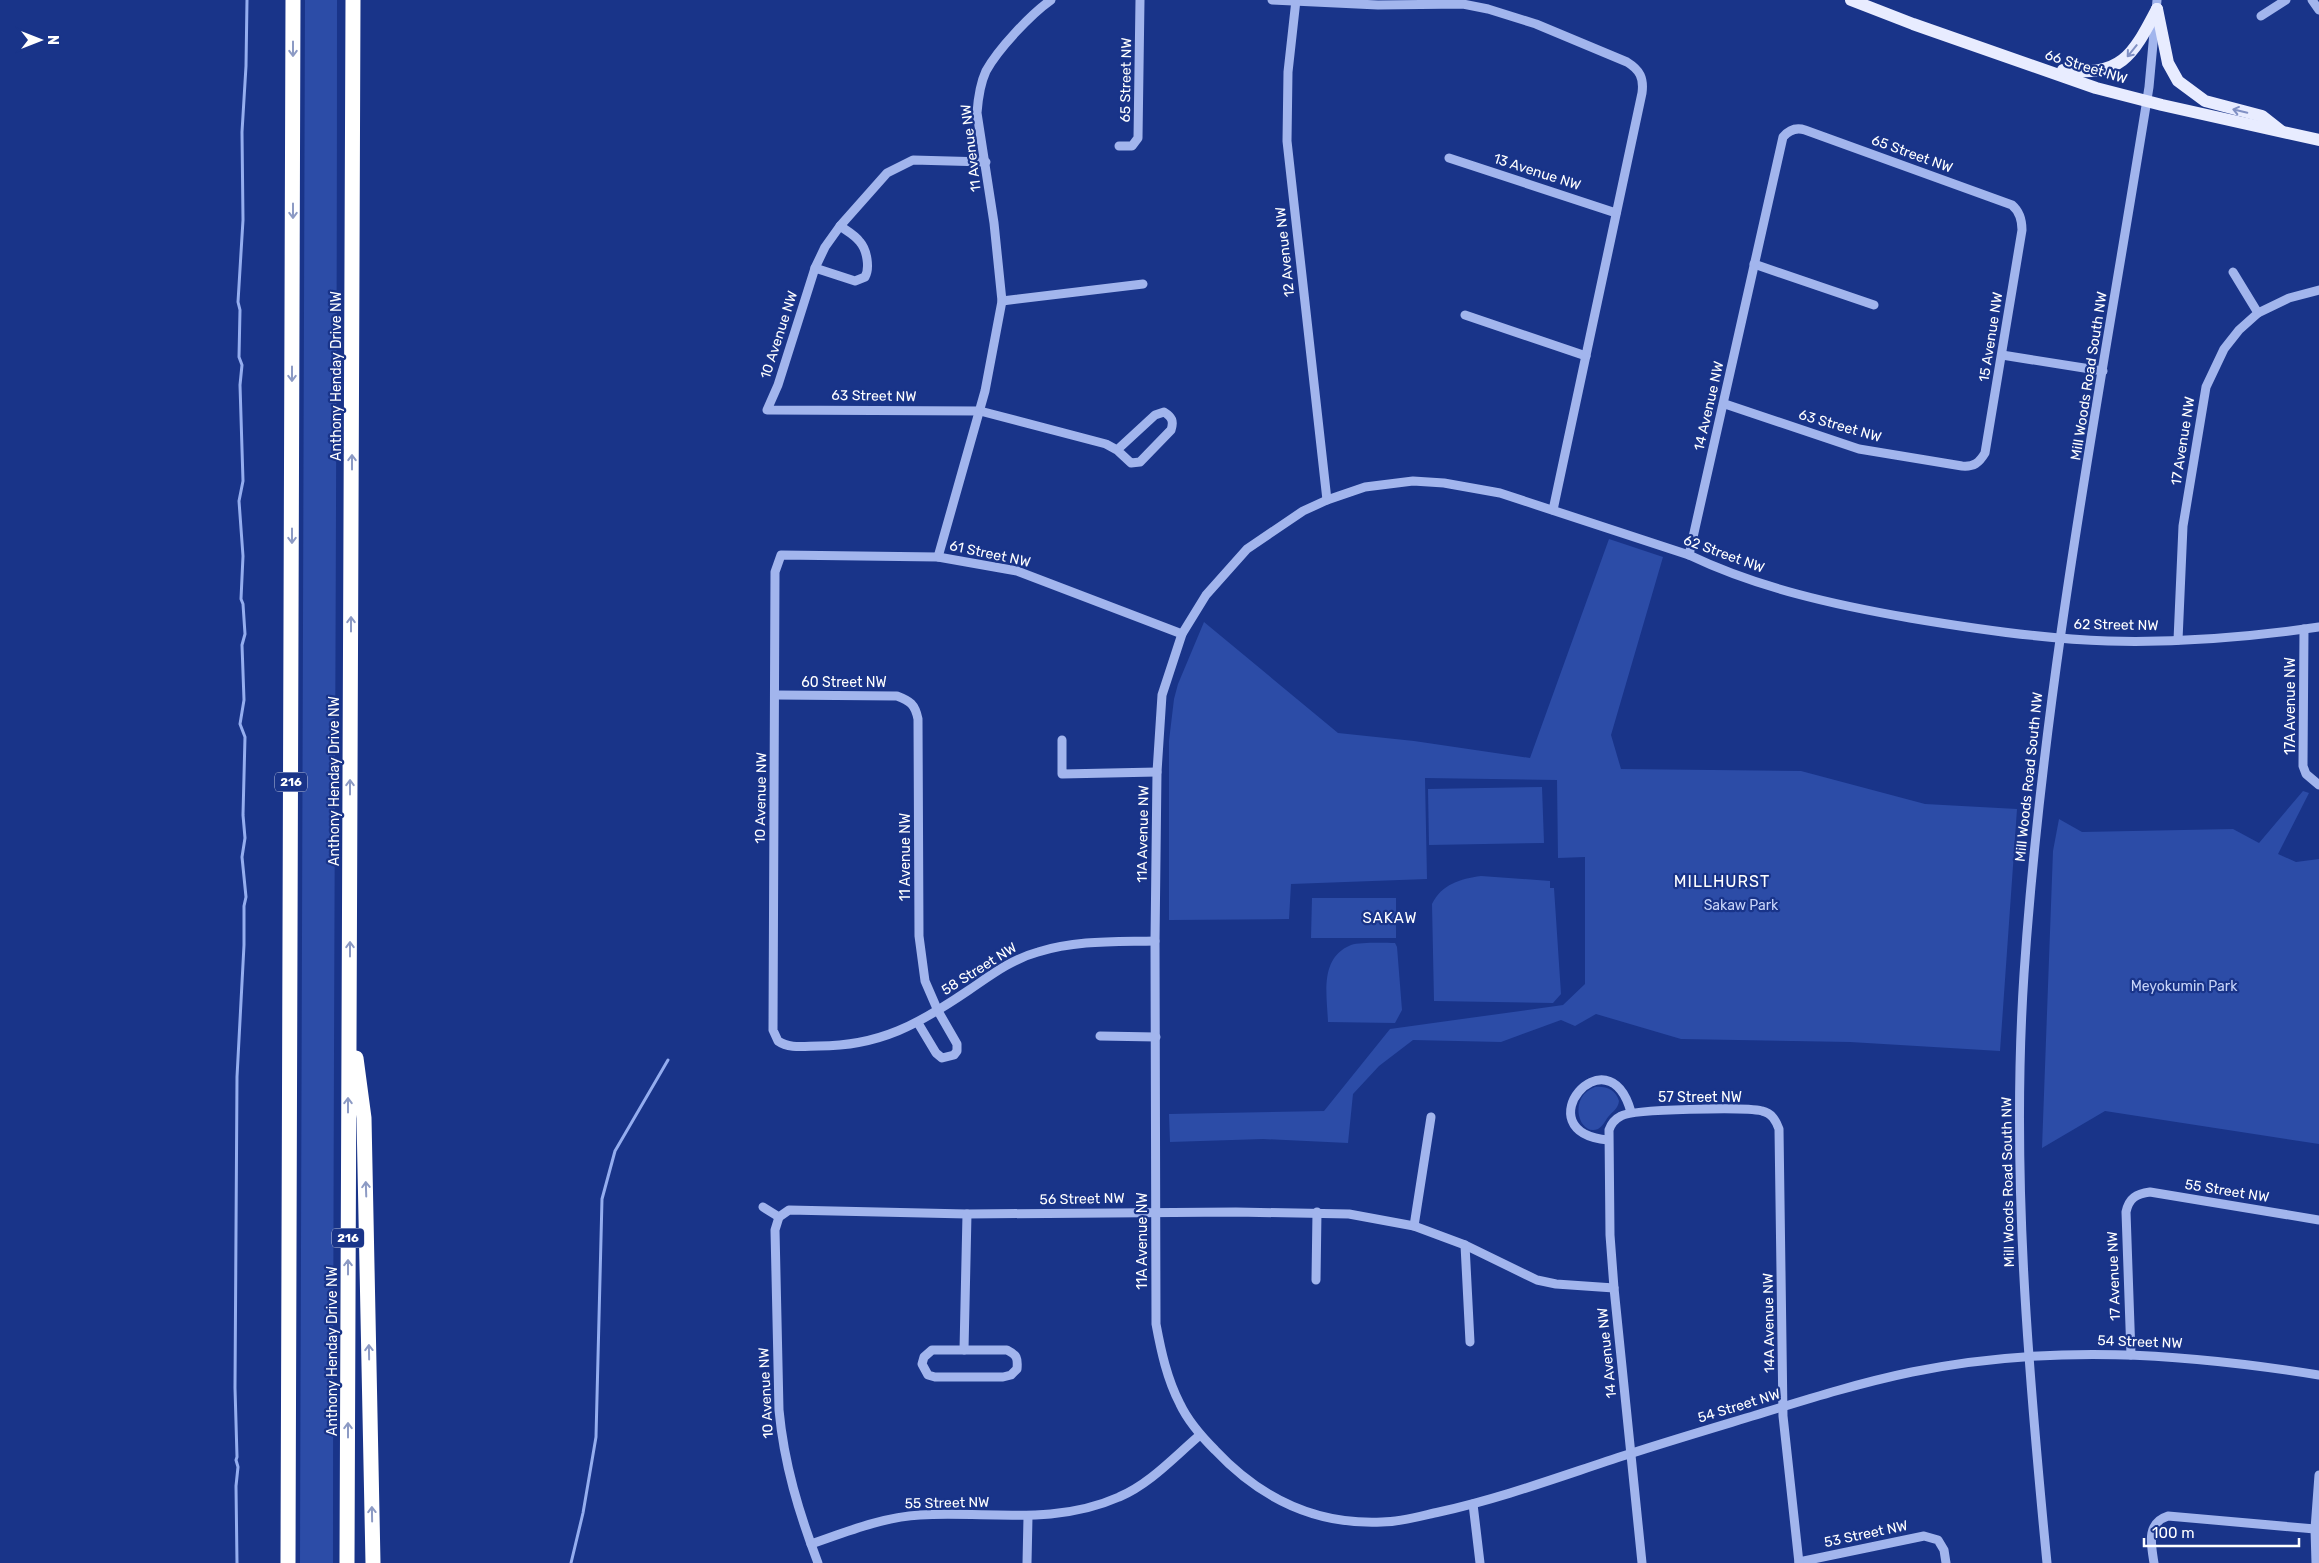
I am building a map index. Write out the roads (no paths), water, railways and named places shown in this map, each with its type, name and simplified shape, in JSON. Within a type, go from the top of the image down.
[{"type":"highway","name":"216","points":[[288,1563],[293,0]]},
{"type":"highway","name":"Anthony Henday Drive NW","points":[[347,1563],[353,0]]},
{"type":"highway","points":[[349,998],[364,1118],[373,1563]]},
{"type":"highway","points":[[348,1478],[357,1526],[357,1563]]},
{"type":"main road","name":"66 Street NW","points":[[1851,0],[2096,88],[2319,140]]},
{"type":"main road","points":[[2026,64],[2084,72],[2113,66],[2128,57],[2136,48],[2157,5]]},
{"type":"main road","points":[[2157,5],[2168,63],[2173,74],[2184,87],[2205,101],[2262,116],[2283,132]]},
{"type":"street","name":"11 Avenue NW","points":[[938,557],[980,412],[998,333],[1002,301],[986,162],[978,112],[981,87],[986,71],[1005,46],[1036,10],[1051,0]]},
{"type":"street","name":"65 Street NW","points":[[1119,146],[1132,146],[1138,138],[1140,0]]},
{"type":"street","points":[[1272,0],[1378,5],[1463,2],[1536,24],[1627,62],[1637,68],[1641,76],[1642,93],[1553,510]]},
{"type":"street","points":[[2261,16],[2286,0]]},
{"type":"street","points":[[2312,0],[2319,10]]},
{"type":"street","name":"12 Avenue NW","points":[[1296,1],[1288,72],[1287,141],[1327,500]]},
{"type":"street","name":"Mill Woods Road South NW","points":[[2047,1563],[2028,1357],[2021,1202],[2020,1060],[2024,976],[2036,824],[2059,637],[2147,101],[2157,5]]},
{"type":"street","name":"65 Street NW","points":[[1792,130],[1799,128],[1806,130],[2012,205],[2018,213]]},
{"type":"street","name":"14 Avenue NW","points":[[1689,555],[1707,473],[1725,404],[1783,137],[1792,130]]},
{"type":"street","name":"13 Avenue NW","points":[[1448,158],[1616,213]]},
{"type":"street","name":"10 Avenue NW","points":[[767,410],[778,385],[815,268],[825,247],[840,226],[887,173],[913,160],[986,162]]},
{"type":"street","name":"15 Avenue NW","points":[[1979,463],[1985,453],[2022,230],[2022,222],[2018,213]]},
{"type":"street","points":[[815,268],[856,281],[865,277],[868,264],[863,246],[858,239],[840,226]]},
{"type":"street","points":[[1754,264],[1874,305]]},
{"type":"street","points":[[2233,272],[2258,313],[2289,298],[2319,290]]},
{"type":"street","points":[[1002,301],[1143,284]]},
{"type":"street","name":"17 Avenue NW","points":[[2178,640],[2183,526],[2206,387],[2224,349],[2239,330],[2258,313]]},
{"type":"street","points":[[1465,315],[1586,356]]},
{"type":"street","points":[[2002,355],[2104,371]]},
{"type":"street","name":"63 Street NW","points":[[1725,404],[1859,449],[1962,466],[1979,463]]},
{"type":"street","name":"63 Street NW","points":[[767,410],[980,412]]},
{"type":"street","points":[[980,412],[1106,444],[1117,450],[1127,462],[1140,462],[1171,430],[1172,418],[1164,412],[1155,415],[1117,450]]},
{"type":"street","name":"62 Street NW","points":[[1182,634],[1206,595],[1247,549],[1289,519],[1327,500],[1366,487],[1413,481],[1472,486],[1553,510],[1689,555],[1713,566],[1818,600],[1975,629],[2110,641],[2178,640],[2319,627]]},
{"type":"street","name":"10 Avenue NW","points":[[778,1041],[773,1030],[776,695],[775,572],[781,555]]},
{"type":"street","name":"61 Street NW","points":[[781,555],[938,557],[1017,571],[1182,634]]},
{"type":"street","name":"17A Avenue NW","points":[[2304,629],[2303,766],[2306,774],[2315,783]]},
{"type":"street","name":"11A Avenue NW","points":[[1182,634],[1162,695],[1157,772],[1155,941],[1156,1324],[1164,1366],[1172,1387],[1180,1406],[1200,1435]]},
{"type":"street","name":"60 Street NW","points":[[776,695],[897,696],[911,702]]},
{"type":"street","name":"11 Avenue NW","points":[[911,702],[916,708],[918,719],[919,936],[925,981],[938,1011]]},
{"type":"street","points":[[1062,740],[1062,774],[1157,772]]},
{"type":"street","name":"58 Street NW","points":[[778,1041],[791,1046],[833,1046],[878,1039],[918,1023],[1012,962],[1038,952],[1080,942],[1155,941]]},
{"type":"street","name":"58 Street NW","points":[[918,1023],[936,1053],[942,1058],[954,1055],[958,1051],[957,1044],[938,1011]]},
{"type":"street","points":[[1100,1036],[1156,1037]]},
{"type":"street","points":[[1608,1140],[1590,1137],[1576,1128],[1570,1115],[1574,1095],[1589,1082],[1598,1080],[1608,1081],[1616,1084],[1622,1090],[1631,1112]]},
{"type":"street","name":"57 Street NW","points":[[1631,1112],[1762,1110],[1769,1114]]},
{"type":"street","name":"14 Avenue NW","points":[[1631,1112],[1616,1119],[1609,1130],[1608,1140],[1614,1288],[1642,1563]]},
{"type":"street","name":"14A Avenue NW","points":[[1769,1114],[1775,1119],[1779,1130],[1783,1407],[1799,1563]]},
{"type":"street","points":[[1414,1226],[1431,1116]]},
{"type":"street","name":"55 Street NW","points":[[2132,1198],[2150,1192],[2319,1220]]},
{"type":"street","name":"17 Avenue NW","points":[[2131,1355],[2126,1212],[2132,1198]]},
{"type":"street","points":[[762,1207],[779,1217]]},
{"type":"street","name":"56 Street NW","points":[[779,1217],[790,1210],[967,1214],[1317,1212],[1349,1214],[1414,1226],[1465,1246],[1537,1280],[1556,1284],[1614,1288]]},
{"type":"street","points":[[1316,1280],[1317,1212]]},
{"type":"street","points":[[964,1350],[967,1214]]},
{"type":"street","name":"10 Avenue NW","points":[[779,1217],[775,1230],[781,1437],[791,1485],[818,1563]]},
{"type":"street","points":[[1465,1246],[1470,1342]]},
{"type":"street","points":[[932,1350],[964,1350],[1007,1350],[1015,1354],[1017,1369],[1011,1375],[1003,1377],[935,1377],[928,1375],[924,1370],[922,1364],[924,1358],[932,1350]]},
{"type":"street","name":"54 Street NW","points":[[1200,1435],[1233,1470],[1264,1493],[1306,1512],[1332,1518],[1383,1522],[1473,1504],[1783,1407],[1851,1387],[1909,1373],[2028,1357],[2131,1355],[2217,1360],[2319,1375]]},
{"type":"street","name":"55 Street NW","points":[[811,1544],[866,1525],[904,1516],[1028,1516],[1095,1506],[1120,1497],[1140,1486],[1200,1435]]},
{"type":"street","points":[[2316,1563],[2315,1529],[2319,1475]]},
{"type":"street","points":[[1473,1504],[1480,1563]]},
{"type":"street","points":[[1027,1563],[1028,1516]]},
{"type":"street","points":[[2154,1563],[2151,1537],[2157,1521],[2168,1516],[2315,1529]]},
{"type":"street","name":"53 Street NW","points":[[1799,1563],[1924,1536],[1938,1540],[1944,1550],[1946,1563]]},
{"type":"waterway","points":[[237,1563],[236,1486],[238,1467],[236,1460],[235,1388],[237,1077],[244,945],[244,906],[246,897],[242,857],[245,838],[243,815],[245,737],[240,724],[244,700],[242,645],[245,634],[241,599],[243,556],[239,501],[243,481],[240,385],[242,365],[239,357],[240,310],[238,302],[243,220],[242,132],[247,0]]},
{"type":"waterway","points":[[571,1563],[583,1513],[596,1437],[602,1199],[615,1151],[668,1060]]},
{"type":"district","name":"MILLHURST","points":[[1722,881]]},
{"type":"district","name":"SAKAW","points":[[1390,918]]},
{"type":"park label","name":"Sakaw Park","points":[[1741,905]]},
{"type":"park label","name":"Meyokumin Park","points":[[2184,986]]}]
